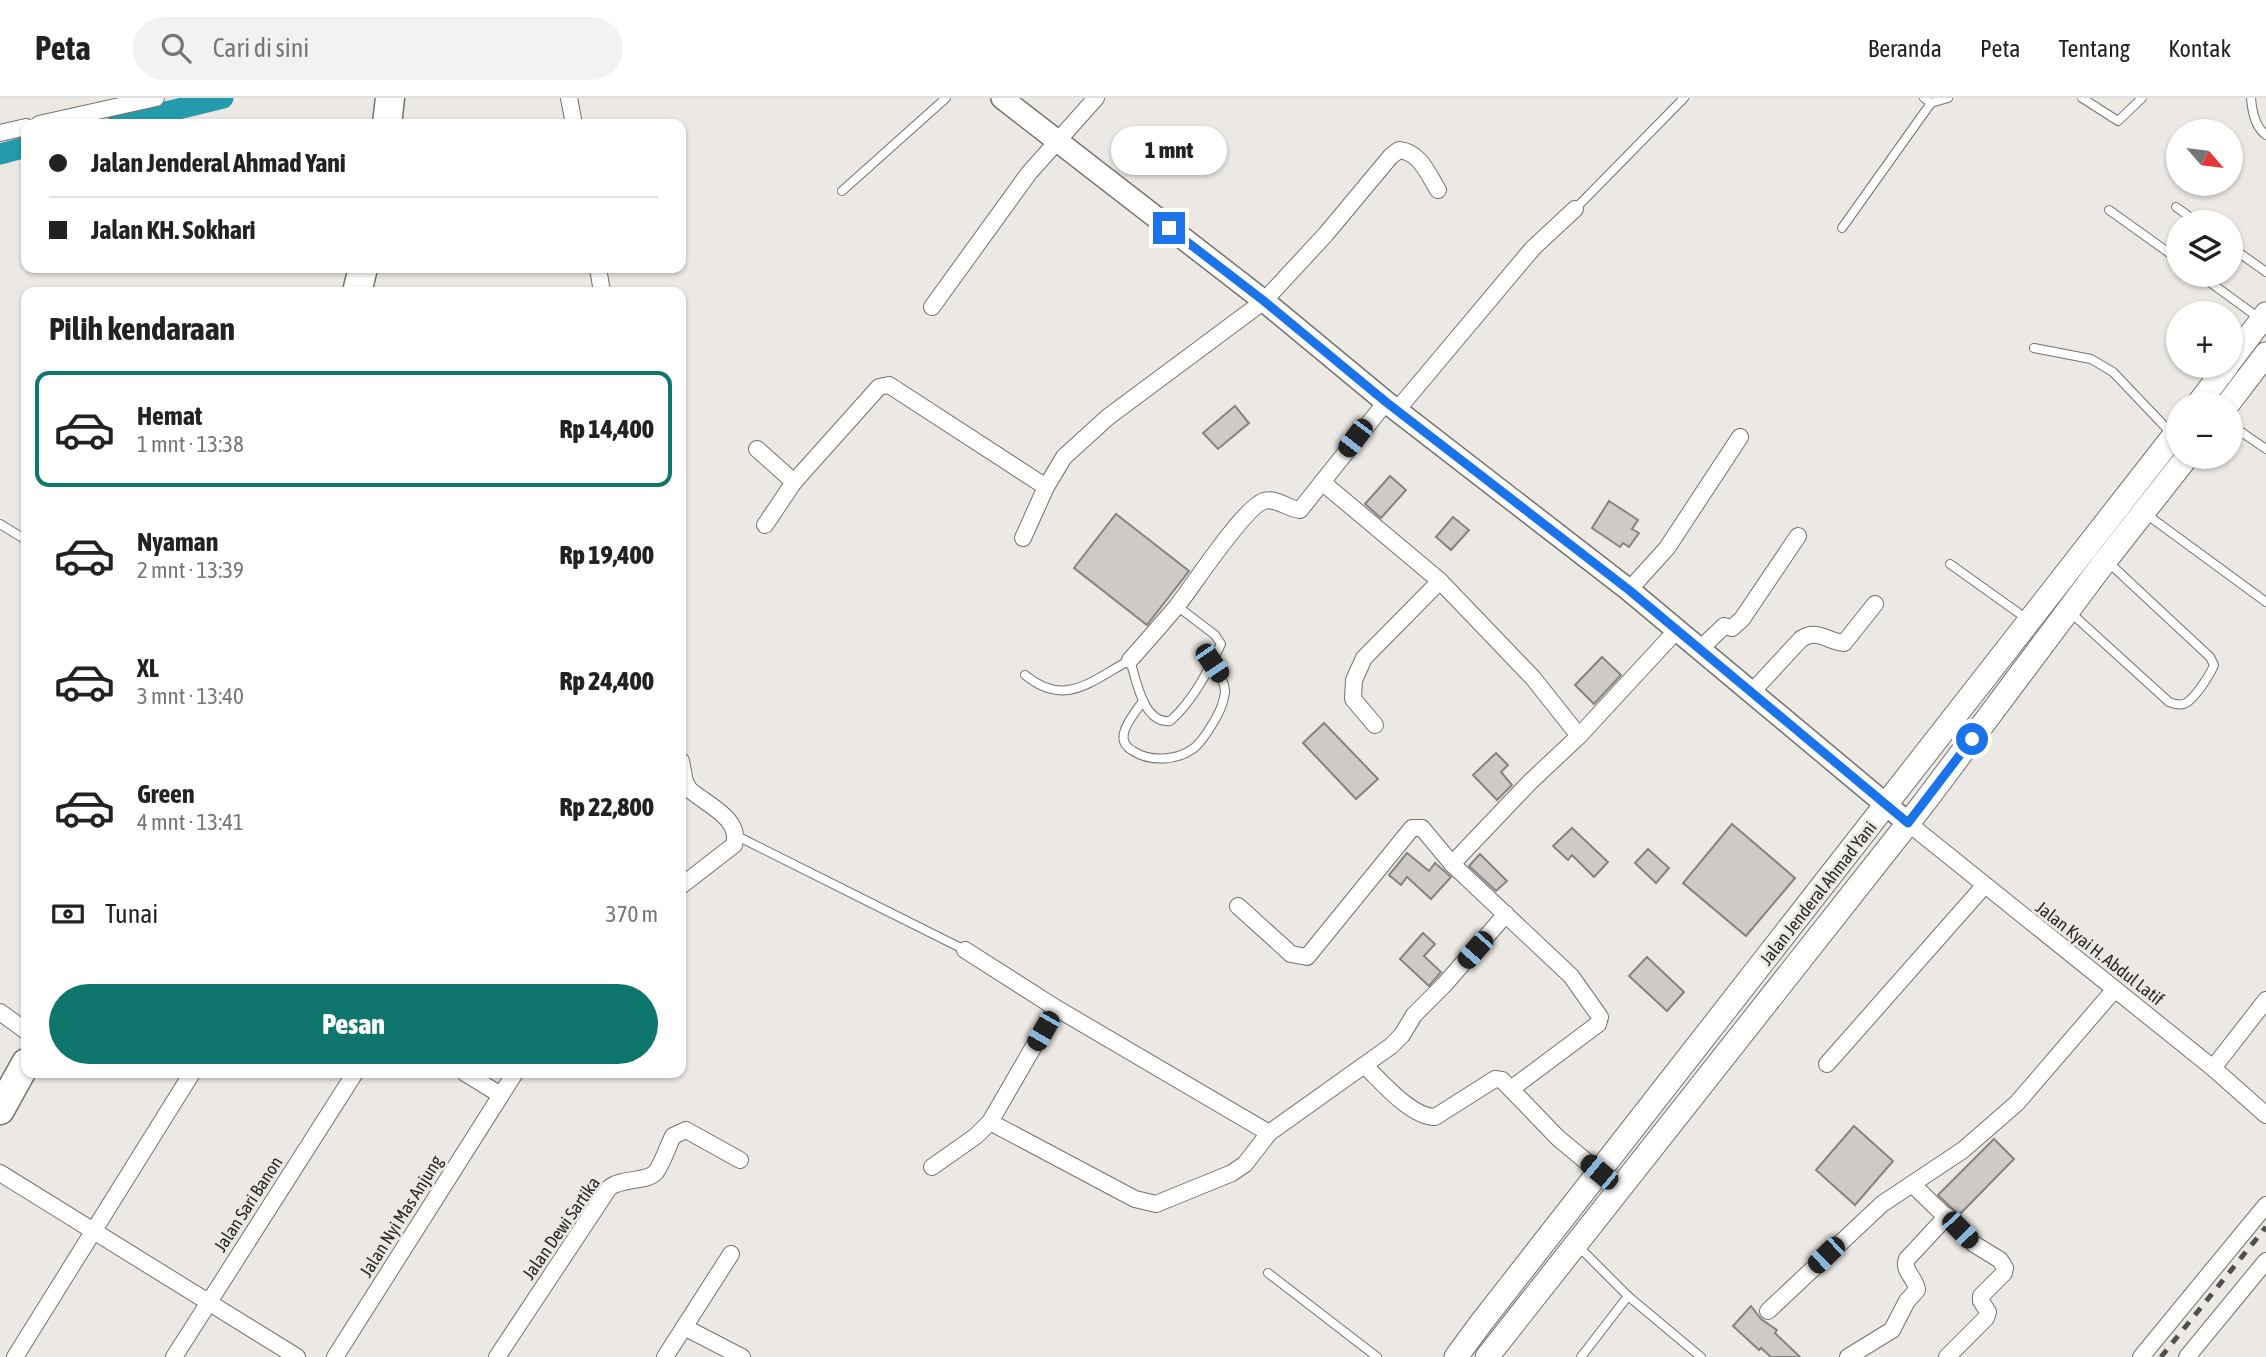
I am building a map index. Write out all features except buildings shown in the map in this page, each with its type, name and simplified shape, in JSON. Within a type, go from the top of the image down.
[{"type":"highway","points":[[388,119],[390,98]]},
{"type":"highway","points":[[0,1110],[21,1072]]},
{"type":"main road","points":[[2243,344],[2264,317]]},
{"type":"main road","points":[[2237,392],[2266,354]]},
{"type":"main road","name":"Jalan Jenderal Ahmad Yani","points":[[1456,1357],[2166,445]]},
{"type":"main road","name":"Jalan Jenderal Ahmad Yani","points":[[1494,1348],[1908,823],[2178,469]]},
{"type":"main road","points":[[1481,1322],[1494,1348]]},
{"type":"street","points":[[61,119],[156,98]]},
{"type":"street","points":[[569,98],[573,119]]},
{"type":"street","points":[[1002,98],[1264,301],[1391,406],[1629,590],[1908,823]]},
{"type":"street","points":[[932,307],[1056,140],[1096,98]]},
{"type":"street","points":[[0,133],[21,128]]},
{"type":"street","points":[[1023,538],[1046,487],[1064,457],[1108,417],[1264,301],[1326,234],[1391,156],[1399,150],[1407,151],[1418,158],[1438,190]]},
{"type":"street","points":[[1130,660],[1177,606],[1247,513],[1263,501],[1276,501],[1291,509],[1300,510],[1322,482],[1533,248],[1575,209]]},
{"type":"street","points":[[765,525],[794,482],[879,387],[889,385],[1046,487]]},
{"type":"street","points":[[1629,590],[1667,548],[1741,438]]},
{"type":"street","points":[[757,449],[794,482]]},
{"type":"street","points":[[1322,482],[1440,580],[1533,678],[1579,736]]},
{"type":"street","points":[[1699,650],[1719,629],[1724,626],[1732,628],[1742,619],[1798,536]]},
{"type":"street","points":[[1376,724],[1353,699],[1354,680],[1364,658],[1440,580]]},
{"type":"street","points":[[1751,693],[1801,639],[1807,635],[1824,635],[1844,643],[1875,604]]},
{"type":"street","points":[[1452,864],[1530,782],[1579,736],[1676,631]]},
{"type":"street","points":[[686,784],[727,819],[737,836],[734,845],[686,882]]},
{"type":"street","name":"Jalan Kyai H. Abdul Latif","points":[[1908,823],[2264,1109]]},
{"type":"street","points":[[1238,906],[1291,954],[1307,957],[1412,828],[1427,831],[1452,864],[1571,976],[1600,1017],[1598,1024],[1511,1089]]},
{"type":"street","points":[[1828,1064],[1984,886]]},
{"type":"street","points":[[990,1122],[1135,1199],[1150,1203],[1232,1173],[1245,1164],[1269,1133],[1365,1066],[1402,1035],[1414,1015],[1506,914]]},
{"type":"street","points":[[965,950],[1056,1008],[1269,1133]]},
{"type":"street","points":[[1768,1311],[1882,1204],[1963,1150],[2017,1103],[2115,989]]},
{"type":"street","points":[[2213,1068],[2266,1000]]},
{"type":"street","points":[[932,1167],[976,1136],[990,1122],[1056,1008]]},
{"type":"street","points":[[0,1012],[21,1027]]},
{"type":"street","points":[[1365,1066],[1413,1110],[1427,1117],[1435,1117],[1495,1079],[1502,1080],[1558,1138],[1599,1172]]},
{"type":"street","points":[[15,1357],[189,1078]]},
{"type":"street","name":"Jalan Sari Banon","points":[[174,1357],[352,1078]]},
{"type":"street","points":[[473,1078],[499,1094]]},
{"type":"street","name":"Jalan Nyi Mas Anjung","points":[[335,1357],[510,1078]]},
{"type":"street","name":"Jalan Dewi Sartika","points":[[497,1357],[614,1183],[650,1176],[656,1171],[673,1136],[685,1130],[740,1160]]},
{"type":"street","points":[[0,1173],[297,1357]]},
{"type":"street","points":[[1913,1185],[1974,1244],[2000,1260],[2005,1268],[2004,1273],[1981,1296],[1988,1312],[1986,1318],[1947,1357]]},
{"type":"street","points":[[2141,1357],[2266,1205]]},
{"type":"street","points":[[1848,1357],[1892,1330],[1907,1301],[1917,1290],[1906,1269],[1907,1259],[1947,1216]]},
{"type":"street","points":[[665,1357],[731,1254]]},
{"type":"street","points":[[2187,1357],[2266,1261]]},
{"type":"street","points":[[684,1327],[742,1357]]},
{"type":"lane","points":[[842,191],[946,98]]},
{"type":"lane","points":[[1575,209],[1684,98]]},
{"type":"lane","points":[[1842,228],[1928,101],[1948,98]]},
{"type":"lane","points":[[2082,98],[2118,121],[2142,98]]},
{"type":"lane","points":[[2251,98],[2252,110],[2266,135]]},
{"type":"lane","points":[[2176,207],[2180,210]]},
{"type":"lane","points":[[2109,210],[2166,251]]},
{"type":"lane","points":[[2243,256],[2266,272]]},
{"type":"lane","points":[[2218,287],[2264,317]]},
{"type":"lane","points":[[2034,348],[2091,359],[2113,372],[2166,422]]},
{"type":"lane","points":[[2243,433],[2266,449]]},
{"type":"lane","points":[[2143,513],[2266,601]]},
{"type":"lane","points":[[0,524],[21,537]]},
{"type":"lane","points":[[2069,610],[2169,702],[2186,704],[2210,675],[2214,665],[2210,657],[2106,560]]},
{"type":"lane","points":[[1950,564],[2029,621]]},
{"type":"lane","points":[[1025,675],[1040,687],[1057,692],[1073,690],[1130,660],[1143,701],[1157,719],[1170,721],[1182,709],[1221,645],[1214,635],[1177,606]]},
{"type":"lane","points":[[1143,701],[1126,728],[1123,736],[1126,745],[1134,752],[1156,759],[1169,758],[1192,750],[1211,727],[1225,692],[1221,676],[1212,663]]},
{"type":"lane","points":[[737,836],[965,950]]},
{"type":"lane","points":[[1577,1245],[1628,1296],[1701,1357]]},
{"type":"lane","points":[[1268,1273],[1377,1357]]},
{"type":"lane","points":[[1581,1357],[1628,1296]]},
{"type":"waterway","points":[[137,119],[223,98]]},
{"type":"waterway","points":[[0,154],[21,148]]},
{"type":"railway","points":[[2161,1357],[2266,1227]]},
{"type":"route","points":[[1169,228],[1264,301],[1386,402],[1629,590],[1908,823],[1972,739]]}]
